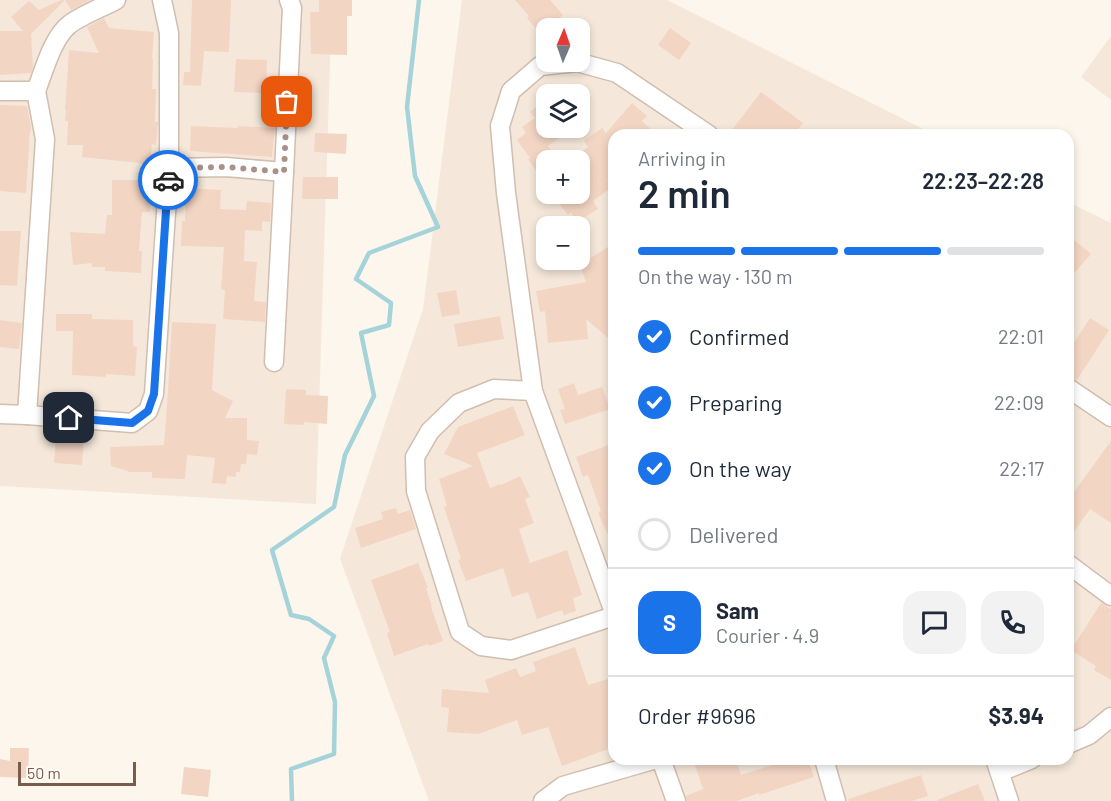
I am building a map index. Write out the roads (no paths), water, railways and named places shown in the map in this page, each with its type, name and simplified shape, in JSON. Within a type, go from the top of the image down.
[{"type":"street","points":[[27,415],[45,139],[36,91],[61,33],[71,23],[116,0]]},
{"type":"street","points":[[0,414],[132,423],[148,411],[154,394],[169,168],[169,33],[162,0]]},
{"type":"street","points":[[274,362],[292,8],[289,0]]},
{"type":"street","points":[[608,597],[533,391],[506,193],[500,126],[511,91],[540,66],[577,62],[617,73],[701,129]]},
{"type":"street","points":[[0,91],[36,91]]},
{"type":"street","points":[[169,168],[226,167],[284,172]]},
{"type":"street","points":[[533,391],[494,389],[459,403],[430,430],[415,457],[416,491],[460,632],[481,646],[511,650],[608,616]]},
{"type":"street","points":[[1074,392],[1111,417]]},
{"type":"street","points":[[1074,568],[1111,596]]},
{"type":"street","points":[[1074,741],[1089,735],[1111,717]]},
{"type":"street","points":[[543,801],[563,786],[635,765]]},
{"type":"street","points":[[663,765],[676,801]]},
{"type":"street","points":[[826,765],[836,801]]},
{"type":"street","points":[[997,766],[1010,801]]},
{"type":"waterway","points":[[292,801],[291,769],[334,754],[335,702],[324,658],[334,636],[309,619],[291,615],[272,550],[334,507],[345,455],[374,396],[361,333],[389,325],[391,303],[356,279],[369,253],[438,227],[415,176],[407,107],[419,0]]}]
